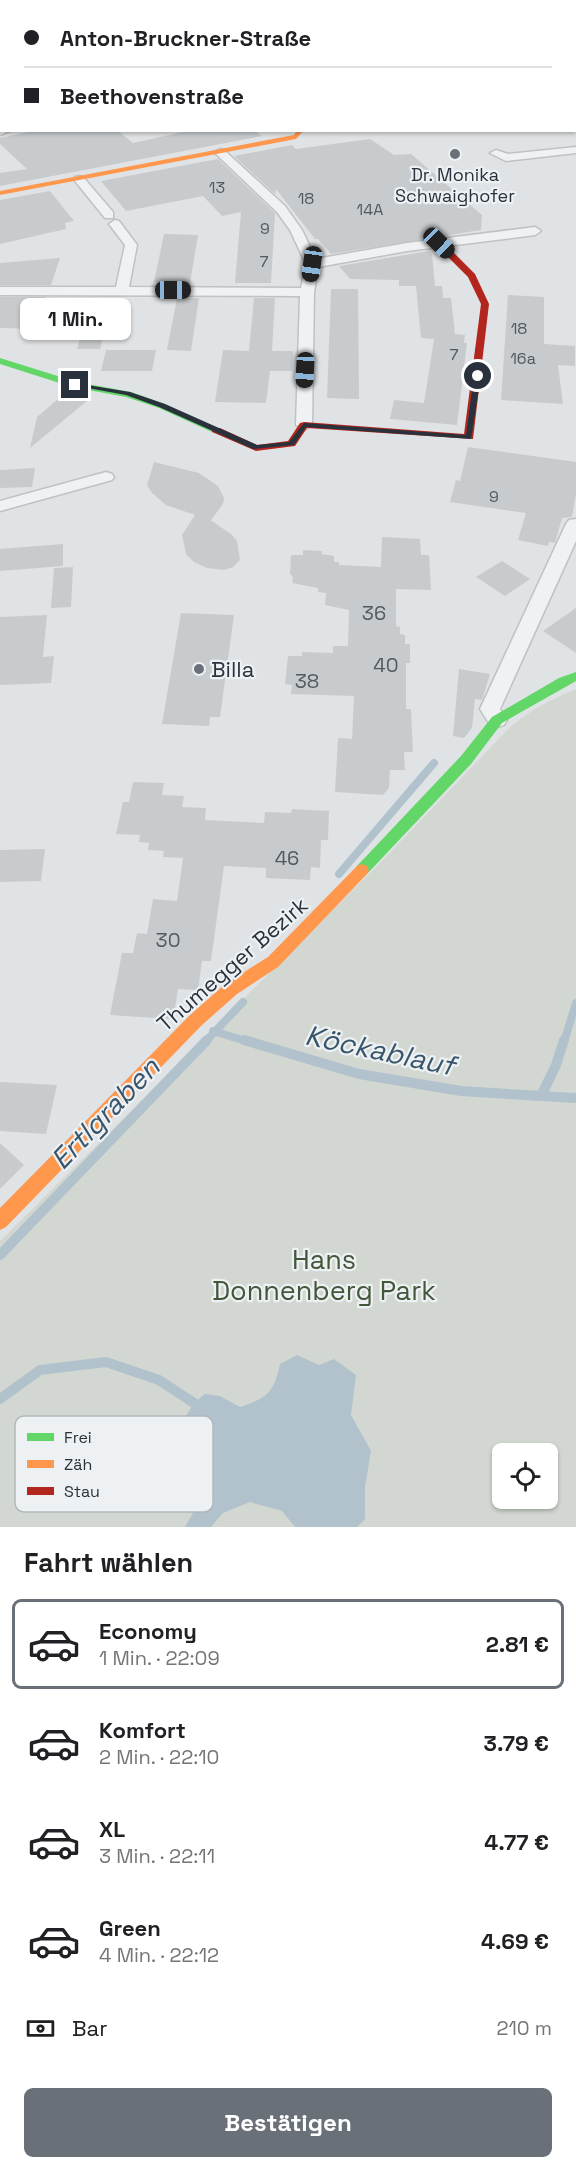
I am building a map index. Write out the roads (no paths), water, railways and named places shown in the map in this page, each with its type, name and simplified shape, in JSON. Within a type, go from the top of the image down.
[{"type":"street","points":[[0,193],[296,137],[300,132]]},
{"type":"street","points":[[496,153],[506,158],[576,150]]},
{"type":"street","points":[[0,361],[75,385],[128,394],[162,406],[256,448],[291,444],[304,425],[307,292],[312,264],[296,230],[281,209],[220,152]]},
{"type":"street","points":[[79,179],[131,246],[122,290]]},
{"type":"street","points":[[312,264],[439,243],[536,231]]},
{"type":"street","points":[[304,425],[469,437],[476,398],[485,304],[472,276],[439,243]]},
{"type":"street","points":[[0,291],[307,292]]},
{"type":"street","points":[[0,506],[106,477]]},
{"type":"street","points":[[497,720],[490,709],[575,524]]},
{"type":"street","name":"Thumegger Bezirk","points":[[0,1221],[196,1020],[231,989],[273,962],[306,932],[451,777],[497,720],[563,681],[576,676]]},
{"type":"water","points":[[297,1355],[319,1365],[334,1359],[356,1375],[351,1415],[371,1451],[365,1487],[365,1519],[357,1527],[295,1527],[282,1511],[250,1502],[223,1513],[211,1527],[185,1527],[194,1512],[213,1512],[213,1416],[186,1416],[194,1403],[205,1394],[220,1396],[240,1407],[257,1401],[272,1388],[280,1364]]},
{"type":"waterway","name":"Ertlgraben","points":[[339,874],[434,763]]},
{"type":"waterway","name":"Ertlgraben","points":[[215,1032],[243,1002]]},
{"type":"waterway","name":"Köckablauf","points":[[564,1042],[576,1003]]},
{"type":"waterway","name":"Ertlgraben","points":[[205,1042],[215,1032]]},
{"type":"waterway","name":"Köckablauf","points":[[215,1032],[249,1042]]},
{"type":"waterway","name":"Ertlgraben","points":[[0,1255],[207,1040]]},
{"type":"waterway","name":"Köckablauf","points":[[244,1040],[359,1074],[461,1091],[541,1096]]},
{"type":"waterway","name":"Köckablauf","points":[[541,1096],[556,1065],[564,1040]]},
{"type":"waterway","name":"Köckablauf","points":[[541,1096],[576,1098]]},
{"type":"waterway","name":"Ertlgraben","points":[[0,1399],[40,1370],[106,1362],[159,1380],[194,1403]]},
{"type":"place","name":"Dr. Monika Schwaighofer","points":[[455,154]]},
{"type":"place","name":"Billa","points":[[199,669]]},
{"type":"park label","name":"Hans Donnenberg Park","points":[[324,1274]]}]
